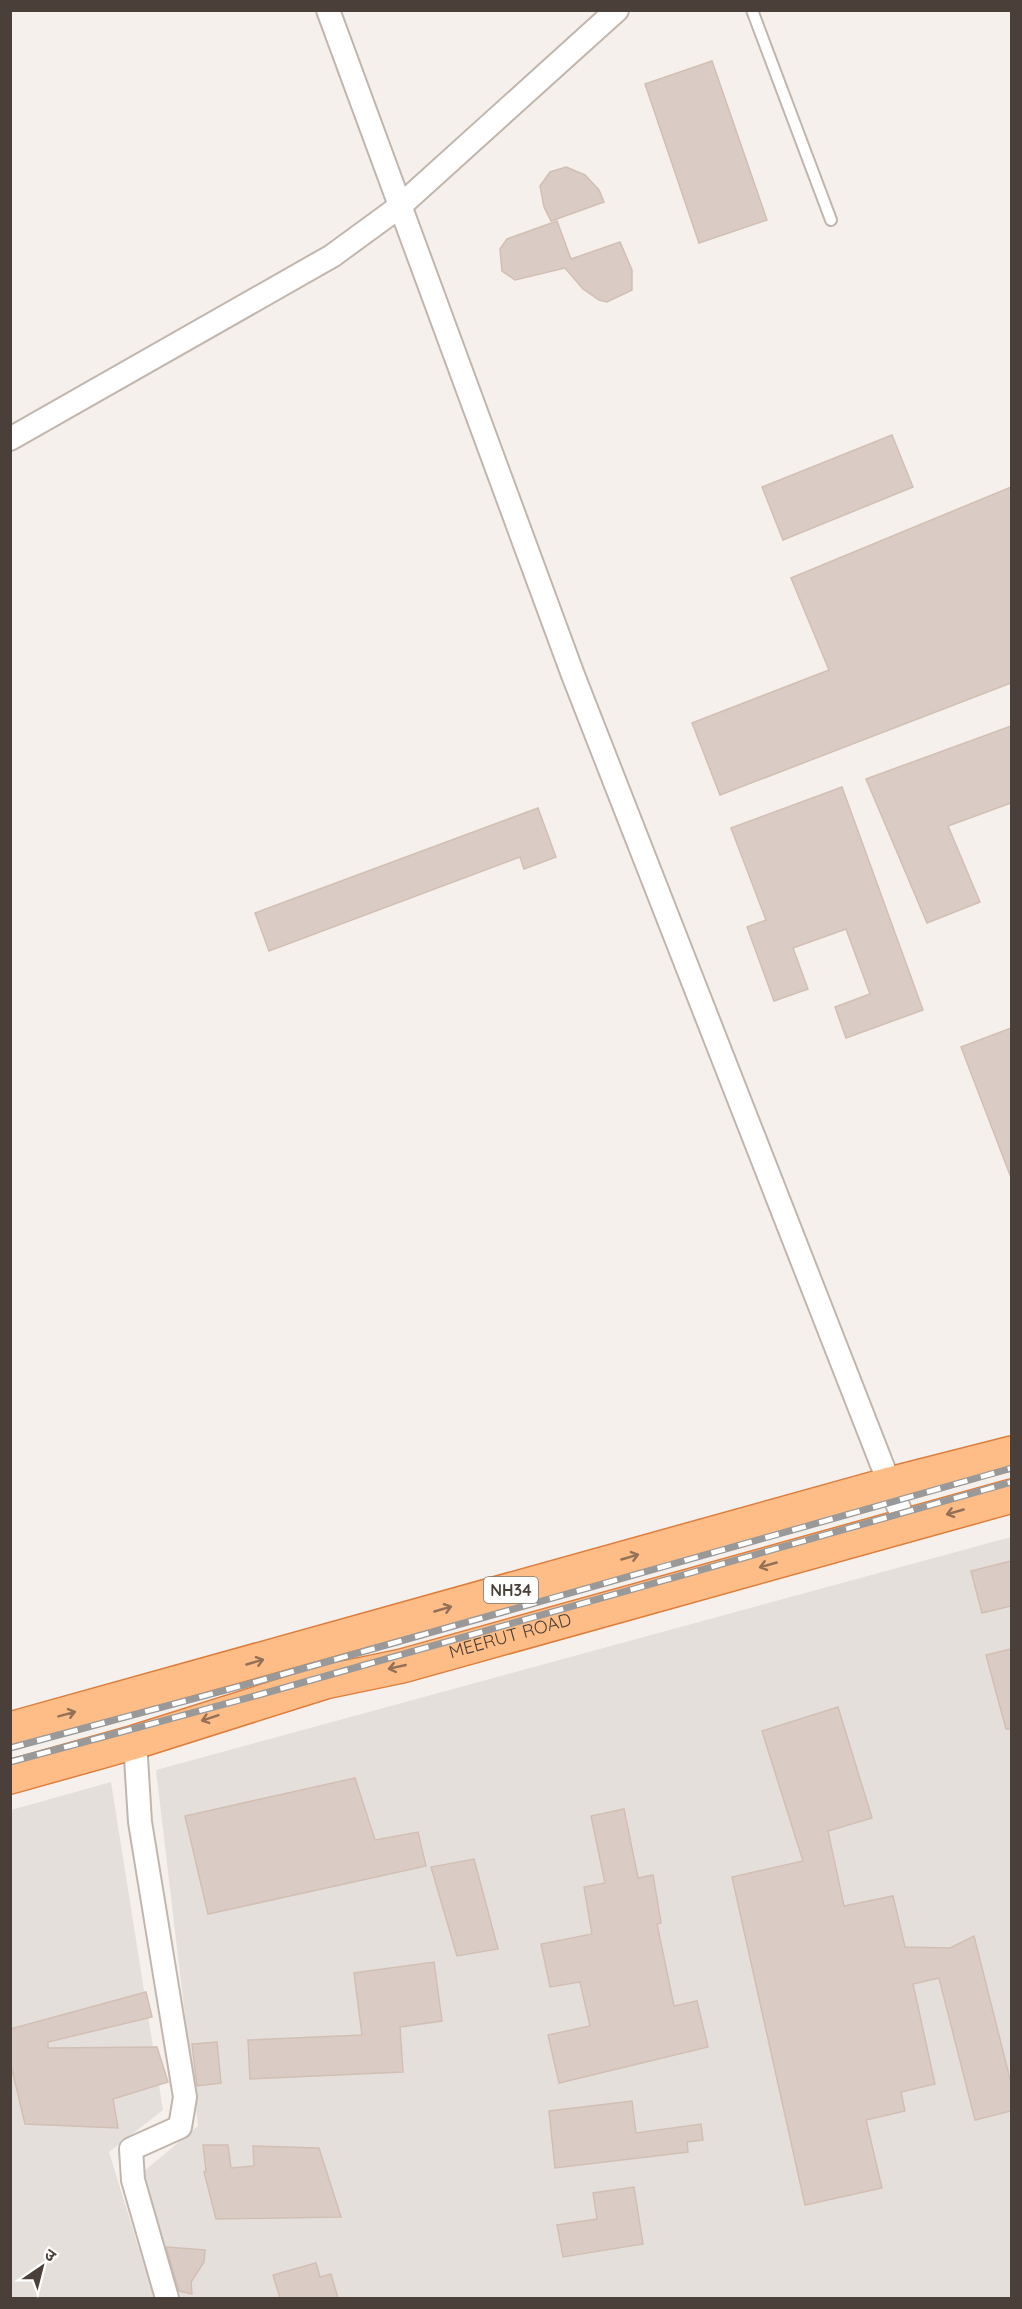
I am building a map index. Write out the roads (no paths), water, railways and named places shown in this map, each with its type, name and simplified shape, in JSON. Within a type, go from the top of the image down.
[{"type":"highway","name":"NH34","points":[[10,1729],[890,1484],[1011,1453]]},
{"type":"highway","name":"MEERUT ROAD","points":[[10,1777],[135,1742],[326,1682],[402,1666],[1011,1496]]},
{"type":"street","points":[[328,10],[573,675],[906,1526]]},
{"type":"street","points":[[10,439],[310,271],[399,207],[617,10]]},
{"type":"street","points":[[135,1742],[140,1822],[185,2097],[180,2127],[131,2149],[133,2181],[167,2298]]},
{"type":"lane","points":[[752,10],[831,220]]},
{"type":"railway","points":[[10,1748],[259,1681],[1012,1468]]},
{"type":"railway","points":[[10,1762],[262,1694],[1012,1482]]}]
